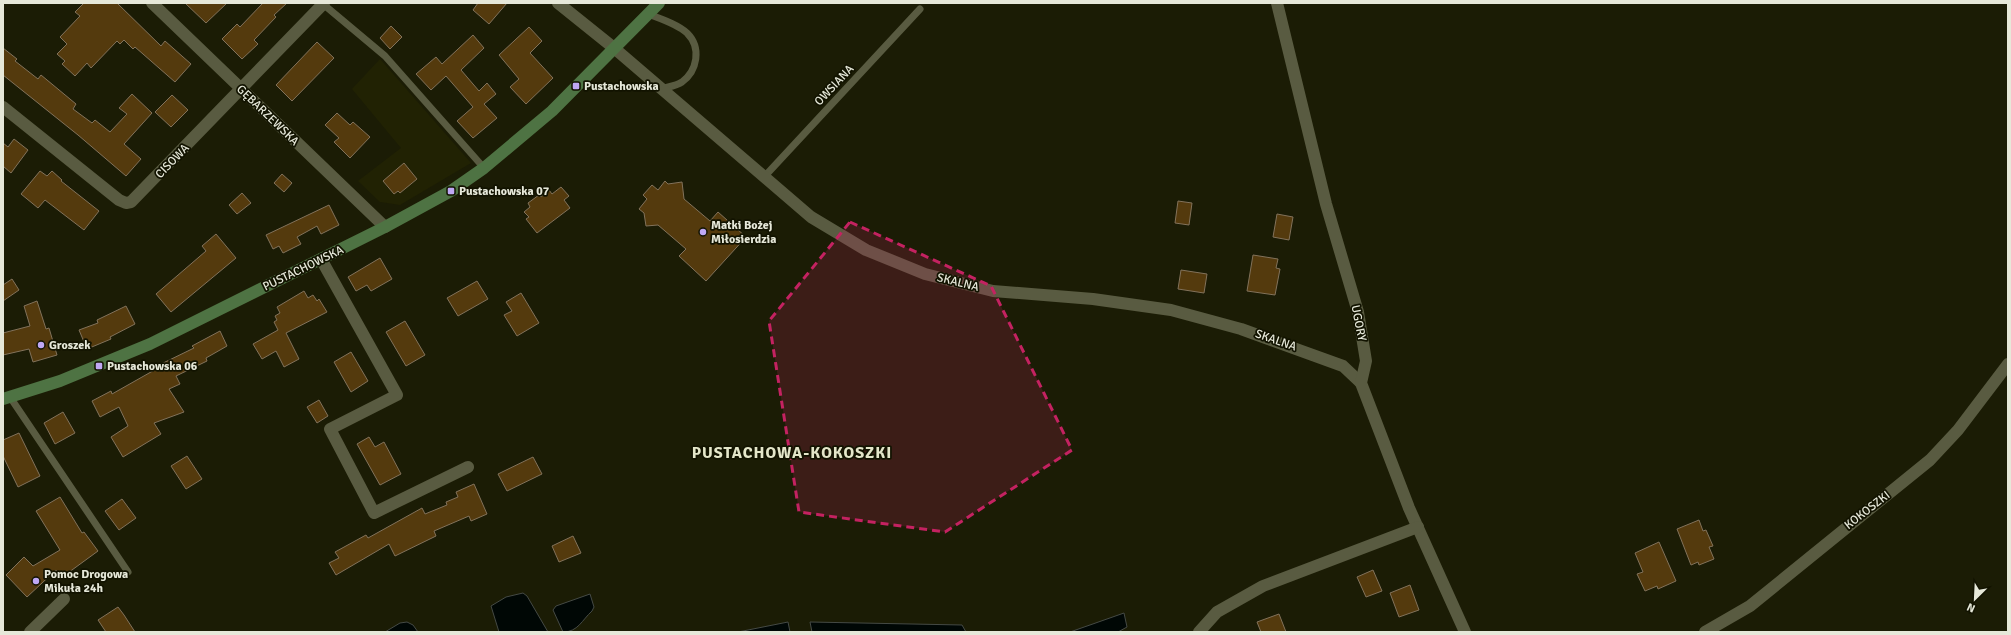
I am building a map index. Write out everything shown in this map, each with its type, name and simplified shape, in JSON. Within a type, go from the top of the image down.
[{"type":"street","name":"GĘBARZEWSKA","points":[[152,3],[385,227]]},
{"type":"street","name":"SKALNA","points":[[558,3],[614,48],[811,217],[866,250],[925,274],[993,291],[1093,299],[1171,310],[1241,328],[1343,366],[1361,383]]},
{"type":"street","name":"PUSTACHOWSKA","points":[[7,398],[60,381],[150,344],[385,227],[451,191],[484,168],[552,111],[659,3]]},
{"type":"street","name":"UGORY","points":[[1277,3],[1326,204],[1358,312],[1366,361],[1361,383]]},
{"type":"street","name":"CISOWA","points":[[3,108],[119,200],[126,203],[131,202],[324,4]]},
{"type":"street","points":[[321,259],[397,395],[330,429],[374,513],[468,467]]},
{"type":"street","name":"KOKOSZKI","points":[[1705,632],[1750,606],[1930,460],[1958,430],[2008,364]]},
{"type":"street","points":[[1361,383],[1418,527],[1465,632]]},
{"type":"street","points":[[1198,632],[1217,612],[1263,586],[1418,527]]},
{"type":"street","points":[[30,632],[64,599]]},
{"type":"lane","points":[[324,4],[385,56],[484,168]]},
{"type":"lane","name":"OWSIANA","points":[[764,177],[920,9]]},
{"type":"lane","points":[[648,14],[674,25],[688,34],[696,46],[696,62],[691,73],[681,83],[661,89]]},
{"type":"lane","points":[[7,398],[128,572]]},
{"type":"highlighted area","points":[[850,222],[991,286],[1072,450],[945,532],[799,512],[769,321]]},
{"type":"shaded area","points":[[380,59],[471,163],[400,205],[380,202],[358,181],[401,148],[352,89]]},
{"type":"shaded area","points":[[523,593],[527,596],[548,632],[499,632],[491,606],[506,597]]},
{"type":"shaded area","points":[[590,594],[594,607],[592,611],[576,628],[563,632],[553,610],[556,606]]},
{"type":"shaded area","points":[[1124,613],[1127,627],[1118,632],[1070,632]]},
{"type":"shaded area","points":[[407,622],[413,625],[418,632],[385,632],[400,623]]},
{"type":"shaded area","points":[[788,622],[790,632],[738,632]]},
{"type":"shaded area","points":[[810,622],[962,625],[966,632],[812,632]]},
{"type":"building","points":[[84,3],[117,3],[161,46],[165,41],[191,64],[175,82],[135,47],[133,49],[124,40],[120,44],[117,41],[91,68],[87,63],[75,76],[62,64],[65,61],[57,54],[67,44],[60,37],[80,16],[75,12]]},
{"type":"building","points":[[185,3],[227,3],[206,23]]},
{"type":"building","points":[[263,3],[287,3],[274,15],[276,17],[254,40],[258,44],[242,59],[222,39],[237,24],[240,27]]},
{"type":"building","points":[[478,3],[507,3],[489,24],[473,10]]},
{"type":"building","points":[[391,26],[402,37],[390,49],[380,38]]},
{"type":"building","points":[[529,27],[542,41],[530,53],[553,78],[526,104],[510,87],[519,79],[499,55]]},
{"type":"building","points":[[473,35],[484,48],[461,70],[479,91],[487,83],[496,94],[484,104],[497,118],[473,138],[457,121],[473,107],[446,76],[431,90],[416,74],[436,57],[442,64]]},
{"type":"building","points":[[317,42],[334,58],[292,101],[276,85]]},
{"type":"building","points":[[3,48],[17,59],[15,61],[38,79],[41,75],[76,104],[73,109],[92,123],[95,120],[110,132],[127,114],[119,108],[132,94],[152,113],[124,144],[141,159],[126,176],[78,135],[3,75]]},
{"type":"building","points":[[172,95],[188,110],[171,127],[155,112]]},
{"type":"building","points":[[337,113],[350,125],[353,122],[370,137],[350,158],[334,142],[339,138],[325,125]]},
{"type":"building","points":[[14,139],[28,150],[11,173],[3,166],[3,143],[8,147]]},
{"type":"building","points":[[404,163],[417,179],[400,193],[398,191],[394,194],[383,181]]},
{"type":"building","points":[[40,171],[47,176],[52,171],[62,180],[61,181],[99,211],[84,230],[45,200],[38,208],[21,194]]},
{"type":"building","points":[[282,174],[292,183],[284,192],[274,183]]},
{"type":"building","name":"Matki Bożej Miłosierdzia","points":[[665,181],[668,184],[682,182],[684,199],[710,221],[718,212],[746,237],[706,281],[679,256],[686,249],[658,225],[646,226],[644,213],[639,209],[647,199],[643,195],[652,185],[658,190]]},
{"type":"building","points":[[561,187],[569,196],[564,200],[570,208],[537,233],[526,219],[529,217],[524,212],[530,207],[528,203],[539,195],[541,197],[549,190],[552,194]]},
{"type":"building","points":[[242,193],[251,203],[237,214],[229,205]]},
{"type":"building","points":[[1178,201],[1192,203],[1189,225],[1175,223]]},
{"type":"building","points":[[329,205],[339,225],[321,234],[317,226],[297,237],[301,244],[283,253],[279,246],[273,249],[266,235]]},
{"type":"building","points":[[1277,214],[1293,217],[1289,240],[1273,237]]},
{"type":"building","points":[[216,234],[236,258],[171,312],[156,294],[206,251],[202,246]]},
{"type":"building","points":[[1253,255],[1278,259],[1276,268],[1280,269],[1275,295],[1247,291]]},
{"type":"building","points":[[380,258],[392,279],[371,291],[367,285],[356,291],[348,277]]},
{"type":"building","points":[[1181,270],[1207,274],[1204,293],[1178,289]]},
{"type":"building","points":[[12,279],[19,290],[3,301],[3,285]]},
{"type":"building","points":[[477,281],[488,299],[458,316],[447,298]]},
{"type":"building","points":[[304,291],[308,298],[313,295],[317,301],[319,299],[327,312],[286,333],[299,359],[284,367],[276,351],[262,359],[253,344],[278,330],[274,322],[277,320],[275,316],[280,313],[277,307]]},
{"type":"building","points":[[521,293],[539,323],[517,336],[504,315],[512,311],[506,302]]},
{"type":"building","points":[[37,301],[46,329],[49,328],[57,355],[33,362],[29,349],[3,355],[3,333],[30,326],[24,306]]},
{"type":"building","points":[[126,306],[135,324],[110,337],[111,339],[87,349],[79,330],[98,323],[97,320]]},
{"type":"building","points":[[405,321],[425,355],[406,366],[386,332]]},
{"type":"building","points":[[220,331],[227,346],[206,358],[207,361],[176,376],[180,384],[169,389],[184,412],[154,423],[161,434],[123,457],[111,437],[128,426],[119,407],[100,417],[92,401],[111,391],[112,394],[158,368],[157,366],[194,348],[192,346]]},
{"type":"building","points":[[351,352],[368,381],[351,392],[334,362]]},
{"type":"building","points":[[319,400],[328,416],[317,423],[307,407]]},
{"type":"building","points":[[63,412],[75,433],[55,444],[44,423]]},
{"type":"building","points":[[19,433],[40,476],[18,487],[3,456],[3,440]]},
{"type":"building","points":[[369,437],[375,447],[384,442],[401,474],[380,485],[357,444]]},
{"type":"building","points":[[187,456],[202,479],[186,489],[171,466]]},
{"type":"building","points":[[533,457],[542,474],[507,491],[498,474]]},
{"type":"building","points":[[474,484],[487,514],[471,521],[469,516],[434,531],[436,536],[395,556],[389,544],[336,575],[329,563],[339,558],[335,552],[366,535],[368,538],[422,508],[425,514],[447,505],[446,502],[458,497],[456,492]]},
{"type":"building","points":[[60,497],[82,533],[84,532],[98,551],[61,578],[56,570],[27,597],[6,575],[24,557],[33,566],[60,550],[36,511]]},
{"type":"building","points":[[122,499],[136,518],[119,530],[105,511]]},
{"type":"building","points":[[1699,520],[1703,531],[1706,530],[1713,546],[1709,547],[1714,559],[1699,565],[1698,562],[1691,565],[1677,529]]},
{"type":"building","points":[[573,536],[581,553],[559,562],[552,546]]},
{"type":"building","points":[[1659,542],[1676,581],[1658,589],[1657,586],[1645,591],[1637,574],[1643,572],[1635,553]]},
{"type":"building","points":[[1373,570],[1382,591],[1366,597],[1357,577]]},
{"type":"building","points":[[1410,585],[1419,610],[1399,617],[1390,593]]},
{"type":"building","points":[[118,607],[135,632],[106,632],[98,620]]},
{"type":"building","points":[[1279,614],[1286,632],[1261,632],[1257,622]]},
{"type":"place","name":"Pustachowska","points":[[576,86]]},
{"type":"place","name":"Pustachowska 07","points":[[451,191]]},
{"type":"place","name":"Matki Bożej Miłosierdzia","points":[[703,232]]},
{"type":"place","name":"Groszek","points":[[41,345]]},
{"type":"place","name":"Pustachowska 06","points":[[99,366]]},
{"type":"place","name":"Pomoc Drogowa Mikuła 24h","points":[[36,581]]},
{"type":"district","name":"PUSTACHOWA-KOKOSZKI","points":[[792,452]]}]
